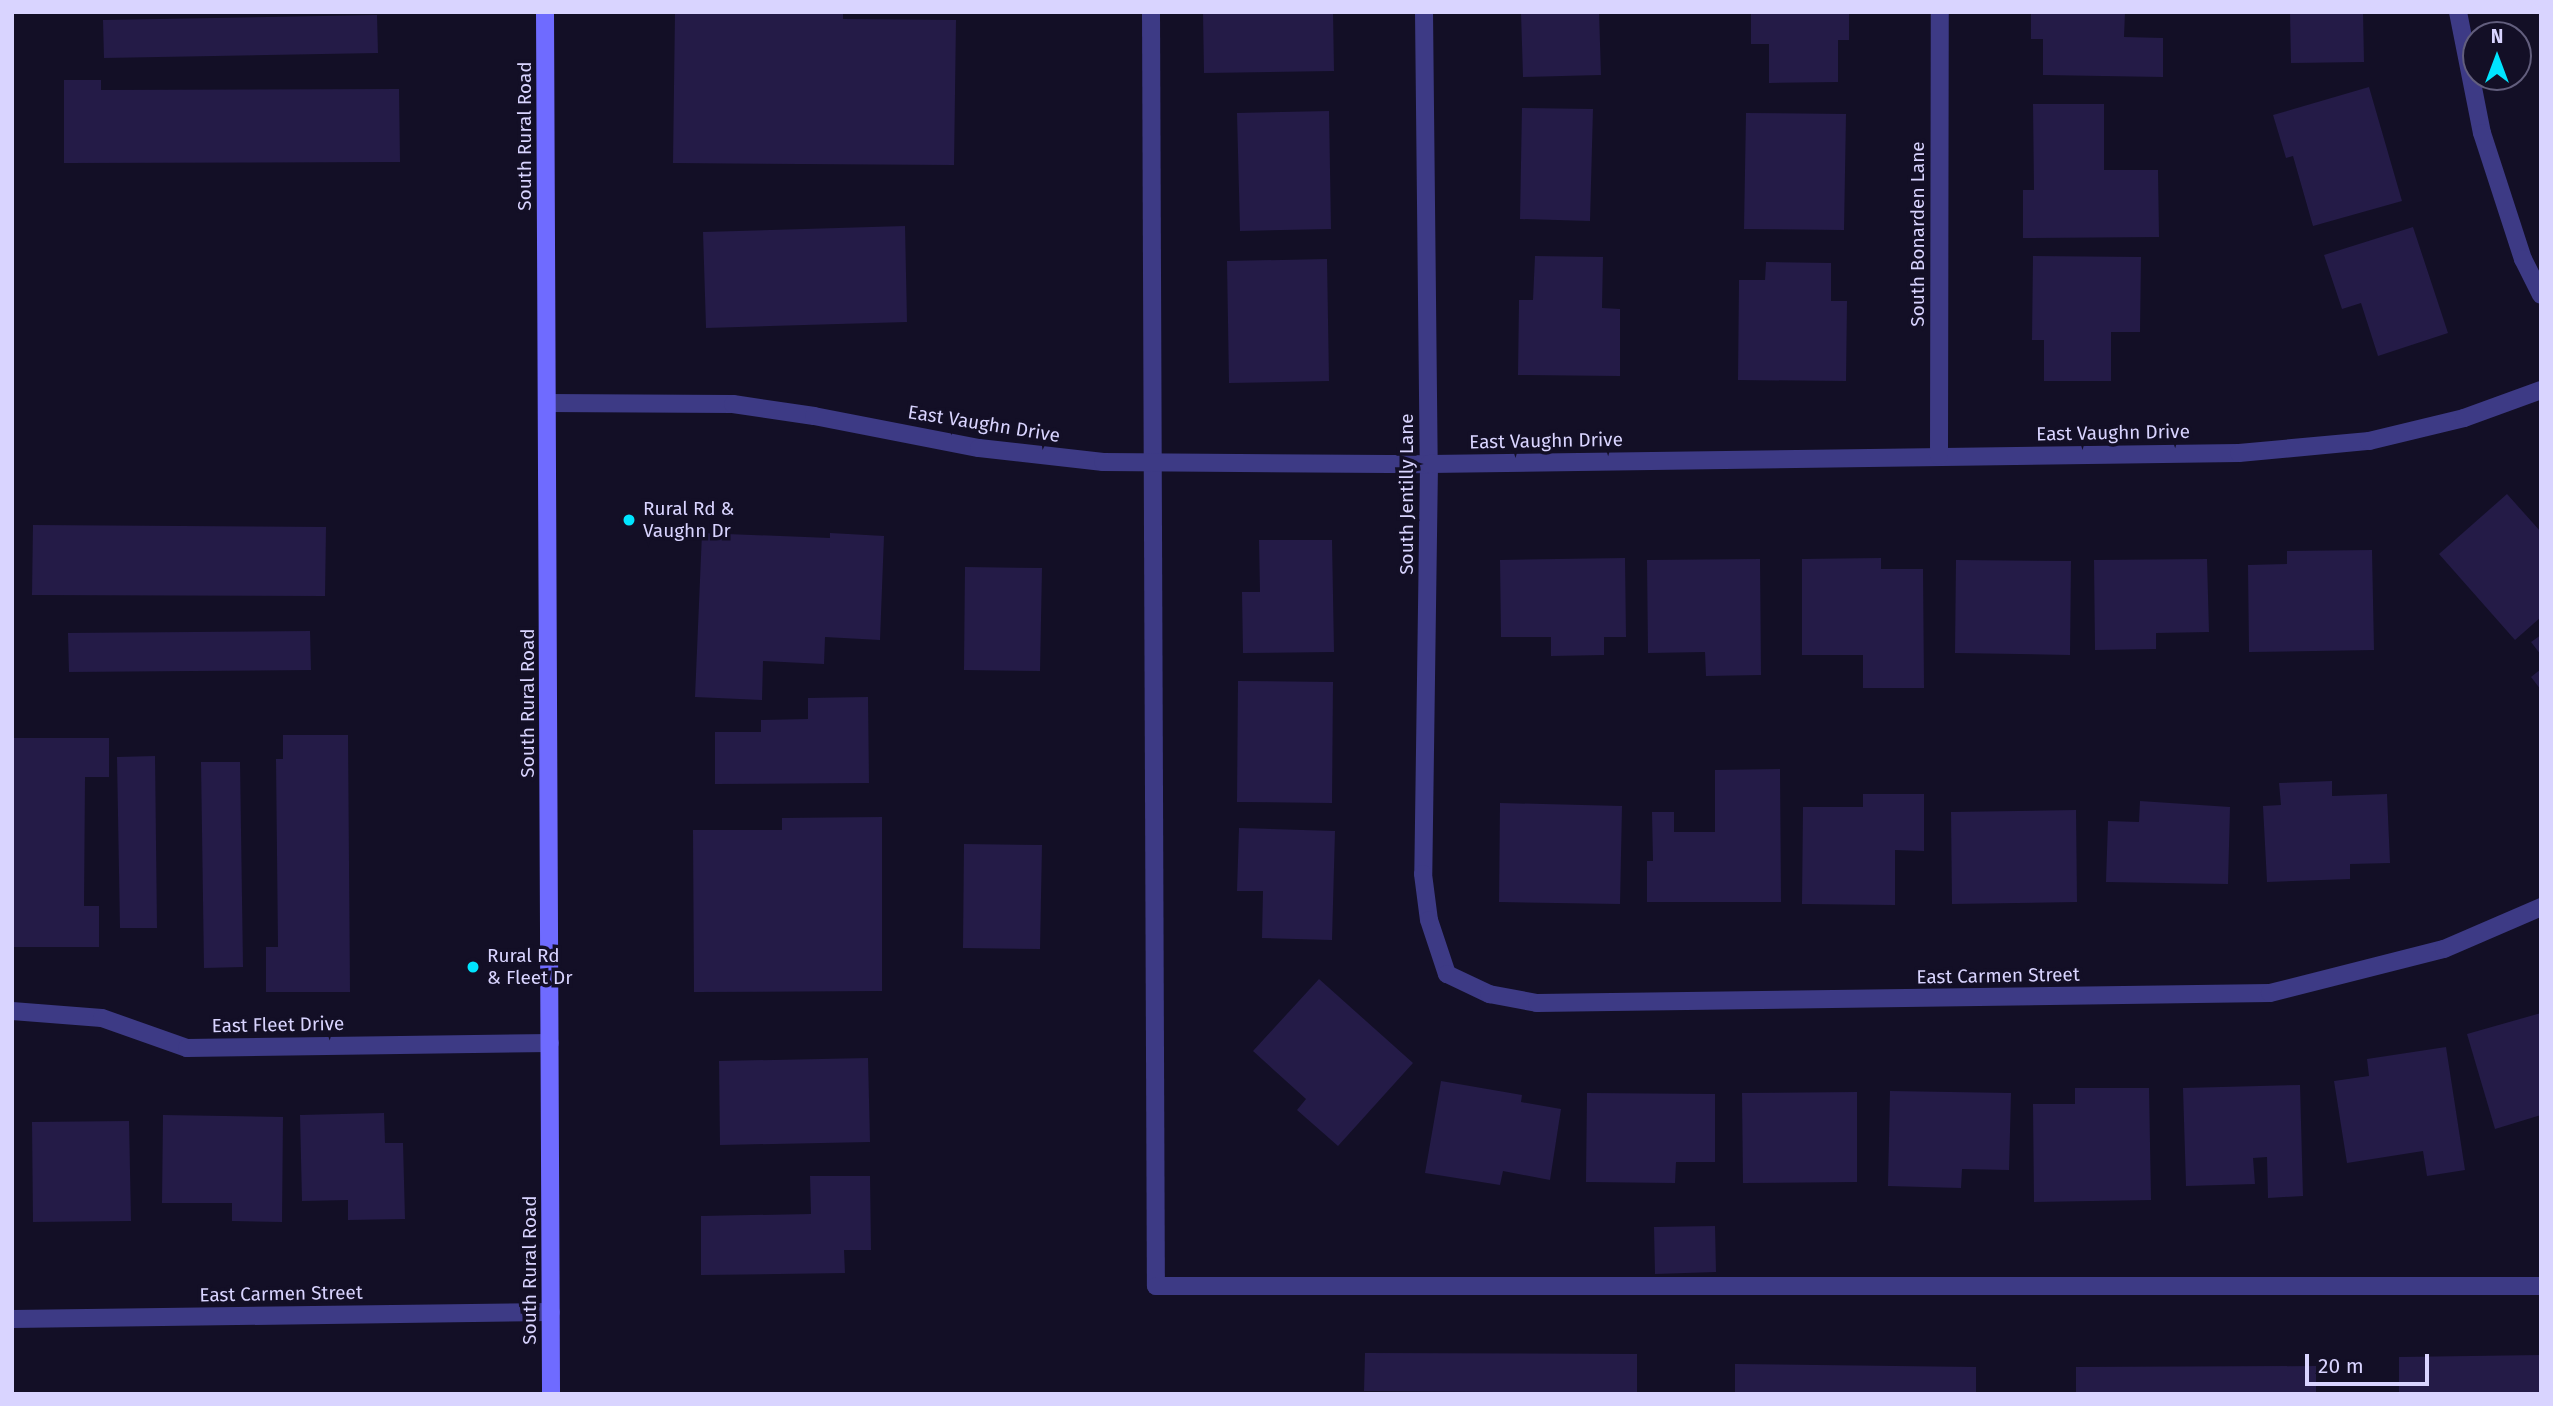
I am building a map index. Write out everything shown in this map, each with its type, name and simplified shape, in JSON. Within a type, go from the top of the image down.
[{"type":"main road","name":"South Rural Road","points":[[545,12],[551,1394]]},
{"type":"street","points":[[1151,12],[1156,1286],[2541,1286]]},
{"type":"street","name":"South Jentilly Lane","points":[[1424,12],[1429,464],[1423,874],[1429,920],[1447,974]]},
{"type":"street","name":"South Bonarden Lane","points":[[1939,456],[1940,12]]},
{"type":"street","points":[[2458,12],[2482,133],[2523,260],[2541,295]]},
{"type":"street","name":"East Vaughn Drive","points":[[547,403],[733,404],[814,416],[979,448],[1103,462],[1429,464],[2239,453],[2370,441],[2463,418],[2541,390]]},
{"type":"street","name":"East Carmen Street","points":[[1447,974],[1489,994],[1537,1003],[2270,993],[2444,949],[2541,907]]},
{"type":"street","name":"East Fleet Drive","points":[[12,1010],[102,1018],[187,1048],[550,1043]]},
{"type":"street","name":"East Carmen Street","points":[[12,1319],[551,1312]]},
{"type":"building","points":[[675,12],[843,12],[843,19],[956,20],[954,165],[673,163]]},
{"type":"building","points":[[1203,12],[1333,12],[1334,71],[1204,73]]},
{"type":"building","points":[[1521,12],[1599,12],[1601,75],[1523,77]]},
{"type":"building","points":[[1751,12],[1849,12],[1849,40],[1838,40],[1838,82],[1769,83],[1769,44],[1751,44]]},
{"type":"building","points":[[2031,12],[2125,12],[2124,37],[2163,38],[2163,77],[2043,75],[2043,39],[2031,39]]},
{"type":"building","points":[[2290,12],[2363,12],[2364,62],[2291,63]]},
{"type":"building","points":[[377,15],[378,53],[104,58],[103,20]]},
{"type":"building","points":[[64,80],[101,80],[101,90],[399,89],[400,162],[64,163]]},
{"type":"building","points":[[2369,87],[2402,201],[2313,226],[2293,156],[2286,158],[2273,115]]},
{"type":"building","points":[[2033,104],[2104,104],[2104,170],[2158,170],[2159,237],[2023,238],[2023,190],[2034,190]]},
{"type":"building","points":[[1522,108],[1593,109],[1590,221],[1520,219]]},
{"type":"building","points":[[1329,111],[1331,229],[1240,231],[1237,113]]},
{"type":"building","points":[[1746,113],[1846,114],[1844,230],[1744,229]]},
{"type":"building","points":[[905,226],[907,322],[706,328],[703,232]]},
{"type":"building","points":[[2413,227],[2448,333],[2378,356],[2361,303],[2342,309],[2324,255]]},
{"type":"building","points":[[1535,256],[1603,257],[1602,308],[1620,309],[1620,376],[1518,375],[1519,300],[1533,300]]},
{"type":"building","points":[[2033,256],[2141,257],[2140,332],[2111,332],[2111,381],[2044,381],[2044,340],[2032,340]]},
{"type":"building","points":[[1327,259],[1329,381],[1229,383],[1227,261]]},
{"type":"building","points":[[1766,262],[1831,263],[1831,301],[1847,301],[1846,381],[1738,380],[1739,280],[1765,280]]},
{"type":"building","points":[[2507,494],[2541,532],[2541,617],[2515,640],[2439,554]]},
{"type":"building","points":[[33,525],[326,527],[325,596],[32,595]]},
{"type":"building","points":[[702,533],[830,538],[830,533],[884,536],[880,640],[825,637],[824,664],[763,661],[762,700],[695,697]]},
{"type":"building","points":[[1259,540],[1332,540],[1334,652],[1243,653],[1242,592],[1260,592]]},
{"type":"building","points":[[2372,550],[2374,650],[2249,652],[2248,565],[2287,564],[2287,551]]},
{"type":"building","points":[[1625,558],[1626,637],[1604,637],[1604,655],[1551,656],[1551,637],[1501,637],[1500,560]]},
{"type":"building","points":[[1881,558],[1881,569],[1923,569],[1924,688],[1863,688],[1863,655],[1802,655],[1802,559]]},
{"type":"building","points":[[1760,559],[1761,675],[1706,676],[1705,652],[1648,653],[1647,560]]},
{"type":"building","points":[[2207,559],[2209,632],[2156,633],[2156,649],[2095,650],[2094,560]]},
{"type":"building","points":[[1956,560],[2071,561],[2070,655],[1955,653]]},
{"type":"building","points":[[965,567],[1042,568],[1040,671],[964,670]]},
{"type":"building","points":[[310,631],[311,670],[69,672],[68,633]]},
{"type":"building","points":[[2541,635],[2541,655],[2531,642]]},
{"type":"building","points":[[2541,669],[2541,690],[2531,677]]},
{"type":"building","points":[[1238,681],[1333,682],[1332,803],[1237,802]]},
{"type":"building","points":[[868,697],[869,783],[715,784],[715,732],[761,732],[761,720],[808,719],[808,698]]},
{"type":"building","points":[[283,735],[348,735],[350,992],[266,992],[266,947],[278,947],[276,759],[283,759]]},
{"type":"building","points":[[14,738],[109,738],[109,777],[85,777],[84,906],[99,906],[99,947],[13,947]]},
{"type":"building","points":[[155,756],[157,928],[120,928],[117,757]]},
{"type":"building","points":[[201,762],[240,762],[243,967],[204,968]]},
{"type":"building","points":[[1780,769],[1781,902],[1647,902],[1647,861],[1653,861],[1652,812],[1674,812],[1674,832],[1715,832],[1715,770]]},
{"type":"building","points":[[2332,781],[2332,796],[2387,794],[2390,863],[2350,864],[2350,879],[2267,882],[2263,806],[2281,805],[2279,783]]},
{"type":"building","points":[[1863,794],[1924,794],[1924,851],[1895,850],[1895,905],[1802,904],[1803,807],[1863,807]]},
{"type":"building","points":[[2140,801],[2230,807],[2228,884],[2106,882],[2108,821],[2139,822]]},
{"type":"building","points":[[1500,803],[1622,806],[1620,904],[1499,902]]},
{"type":"building","points":[[2076,810],[2077,902],[1952,904],[1951,812]]},
{"type":"building","points":[[882,817],[882,991],[694,992],[693,830],[782,830],[782,818]]},
{"type":"building","points":[[1239,828],[1335,831],[1332,940],[1262,938],[1263,891],[1237,891]]},
{"type":"building","points":[[964,844],[1042,845],[1040,949],[963,948]]},
{"type":"building","points":[[1319,979],[1413,1063],[1338,1146],[1297,1110],[1306,1099],[1253,1051]]},
{"type":"building","points":[[2541,1013],[2541,1115],[2495,1129],[2467,1034]]},
{"type":"building","points":[[2446,1047],[2465,1170],[2427,1176],[2423,1151],[2347,1163],[2334,1081],[2369,1076],[2367,1059]]},
{"type":"building","points":[[868,1058],[870,1142],[720,1145],[719,1061]]},
{"type":"building","points":[[1441,1081],[1522,1095],[1521,1102],[1561,1109],[1550,1180],[1503,1171],[1500,1185],[1425,1173]]},
{"type":"building","points":[[2300,1085],[2303,1196],[2268,1198],[2267,1157],[2253,1158],[2255,1184],[2186,1186],[2183,1088]]},
{"type":"building","points":[[2075,1088],[2149,1088],[2151,1200],[2034,1202],[2033,1104],[2075,1104]]},
{"type":"building","points":[[1890,1091],[2011,1093],[2009,1170],[1962,1169],[1961,1188],[1888,1186]]},
{"type":"building","points":[[1857,1092],[1857,1182],[1743,1183],[1742,1093]]},
{"type":"building","points":[[1587,1093],[1715,1094],[1715,1162],[1676,1162],[1675,1183],[1586,1182]]},
{"type":"building","points":[[384,1113],[385,1143],[403,1143],[405,1219],[348,1220],[348,1200],[302,1201],[300,1115]]},
{"type":"building","points":[[163,1115],[283,1117],[282,1222],[232,1221],[232,1203],[162,1203]]},
{"type":"building","points":[[129,1121],[131,1221],[33,1222],[32,1122]]},
{"type":"building","points":[[810,1176],[870,1176],[871,1250],[844,1250],[845,1273],[701,1275],[701,1216],[811,1214]]},
{"type":"building","points":[[1715,1226],[1716,1272],[1655,1274],[1654,1227]]},
{"type":"building","points":[[1365,1353],[1637,1354],[1637,1393],[1364,1391]]},
{"type":"building","points":[[2541,1355],[2541,1392],[2399,1394],[2399,1357]]},
{"type":"building","points":[[1735,1364],[1976,1367],[1976,1394],[1735,1394]]},
{"type":"building","points":[[2316,1366],[2316,1394],[2076,1394],[2076,1367]]},
{"type":"place","name":"Rural Rd & Vaughn Dr","points":[[629,520]]},
{"type":"place","name":"Rural Rd & Fleet Dr","points":[[473,967]]}]
